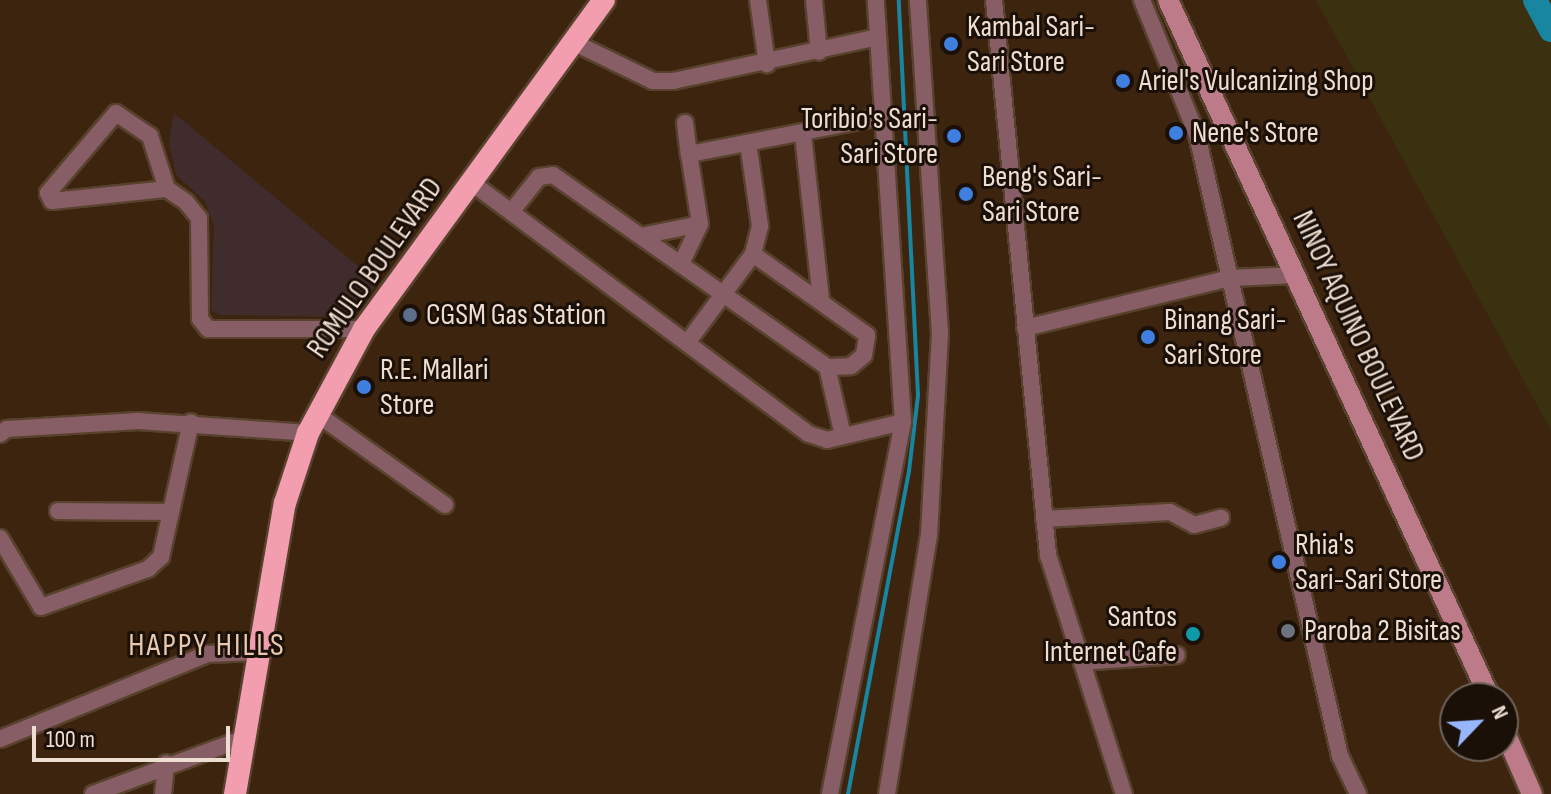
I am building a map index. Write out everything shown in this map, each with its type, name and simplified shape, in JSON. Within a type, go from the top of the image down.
[{"type":"highway","name":"ROMULO BOULEVARD","points":[[235,794],[285,503],[313,424],[364,329],[604,0]]},
{"type":"main road","name":"NINOY AQUINO BOULEVARD","points":[[1168,0],[1483,682]]},
{"type":"main road","points":[[1518,762],[1532,794]]},
{"type":"street","points":[[758,0],[767,64]]},
{"type":"street","points":[[814,0],[819,52]]},
{"type":"street","points":[[830,794],[903,422],[876,0]]},
{"type":"street","points":[[887,794],[929,536],[940,333],[918,0]]},
{"type":"street","points":[[994,0],[1048,555],[1124,794]]},
{"type":"street","points":[[1142,0],[1197,135],[1340,756],[1358,794]]},
{"type":"street","points":[[573,42],[653,81],[691,80],[878,37]]},
{"type":"street","points":[[167,189],[52,201],[48,193],[116,113],[150,136],[167,189],[199,218],[203,325],[364,329]]},
{"type":"street","points":[[689,154],[885,116]]},
{"type":"street","points":[[681,264],[700,224],[685,123]]},
{"type":"street","points":[[803,134],[821,301]]},
{"type":"street","points":[[687,343],[725,296],[753,254],[760,226],[748,143]]},
{"type":"street","points":[[511,212],[539,177],[553,175],[827,367],[851,366],[869,345],[867,335],[753,254]]},
{"type":"street","points":[[472,183],[809,434],[827,440],[903,422]]},
{"type":"street","points":[[641,236],[700,224]]},
{"type":"street","points":[[1025,328],[1230,278],[1297,275]]},
{"type":"street","points":[[827,367],[843,436]]},
{"type":"street","points":[[0,538],[41,607],[156,564],[191,422]]},
{"type":"street","points":[[2,426],[191,422],[313,424],[445,505]]},
{"type":"street","points":[[58,511],[171,512]]},
{"type":"street","points":[[1044,519],[1170,512],[1194,525],[1221,518]]},
{"type":"street","points":[[0,739],[207,654],[258,652]]},
{"type":"street","points":[[1082,662],[1177,655]]},
{"type":"street","points":[[95,794],[166,763],[244,738]]},
{"type":"street","points":[[163,794],[166,763]]},
{"type":"shaded area","points":[[174,113],[378,283],[350,317],[219,315],[211,310],[214,225],[204,200],[176,175],[169,143]]},
{"type":"sand","points":[[1316,0],[1551,0],[1551,429],[1542,414]]},
{"type":"waterway","points":[[848,794],[909,471],[918,395],[899,0]]},
{"type":"waterway","points":[[1535,0],[1551,30]]},
{"type":"place","name":"Kambal Sari- Sari Store","points":[[951,44]]},
{"type":"place","name":"Ariel's Vulcanizing Shop","points":[[1123,81]]},
{"type":"place","name":"Nene's Store","points":[[1176,133]]},
{"type":"place","name":"Toribio's Sari- Sari Store","points":[[954,136]]},
{"type":"place","name":"Beng's Sari- Sari Store","points":[[966,194]]},
{"type":"place","name":"CGSM Gas Station","points":[[410,315]]},
{"type":"place","name":"Binang Sari- Sari Store","points":[[1148,337]]},
{"type":"place","name":"R.E. Mallari Store","points":[[364,387]]},
{"type":"place","name":"Rhia's Sari-Sari Store","points":[[1279,562]]},
{"type":"place","name":"Paroba 2 Bisitas","points":[[1288,631]]},
{"type":"place","name":"Santos Internet Cafe","points":[[1193,634]]},
{"type":"district","name":"HAPPY HILLS","points":[[207,646]]}]
